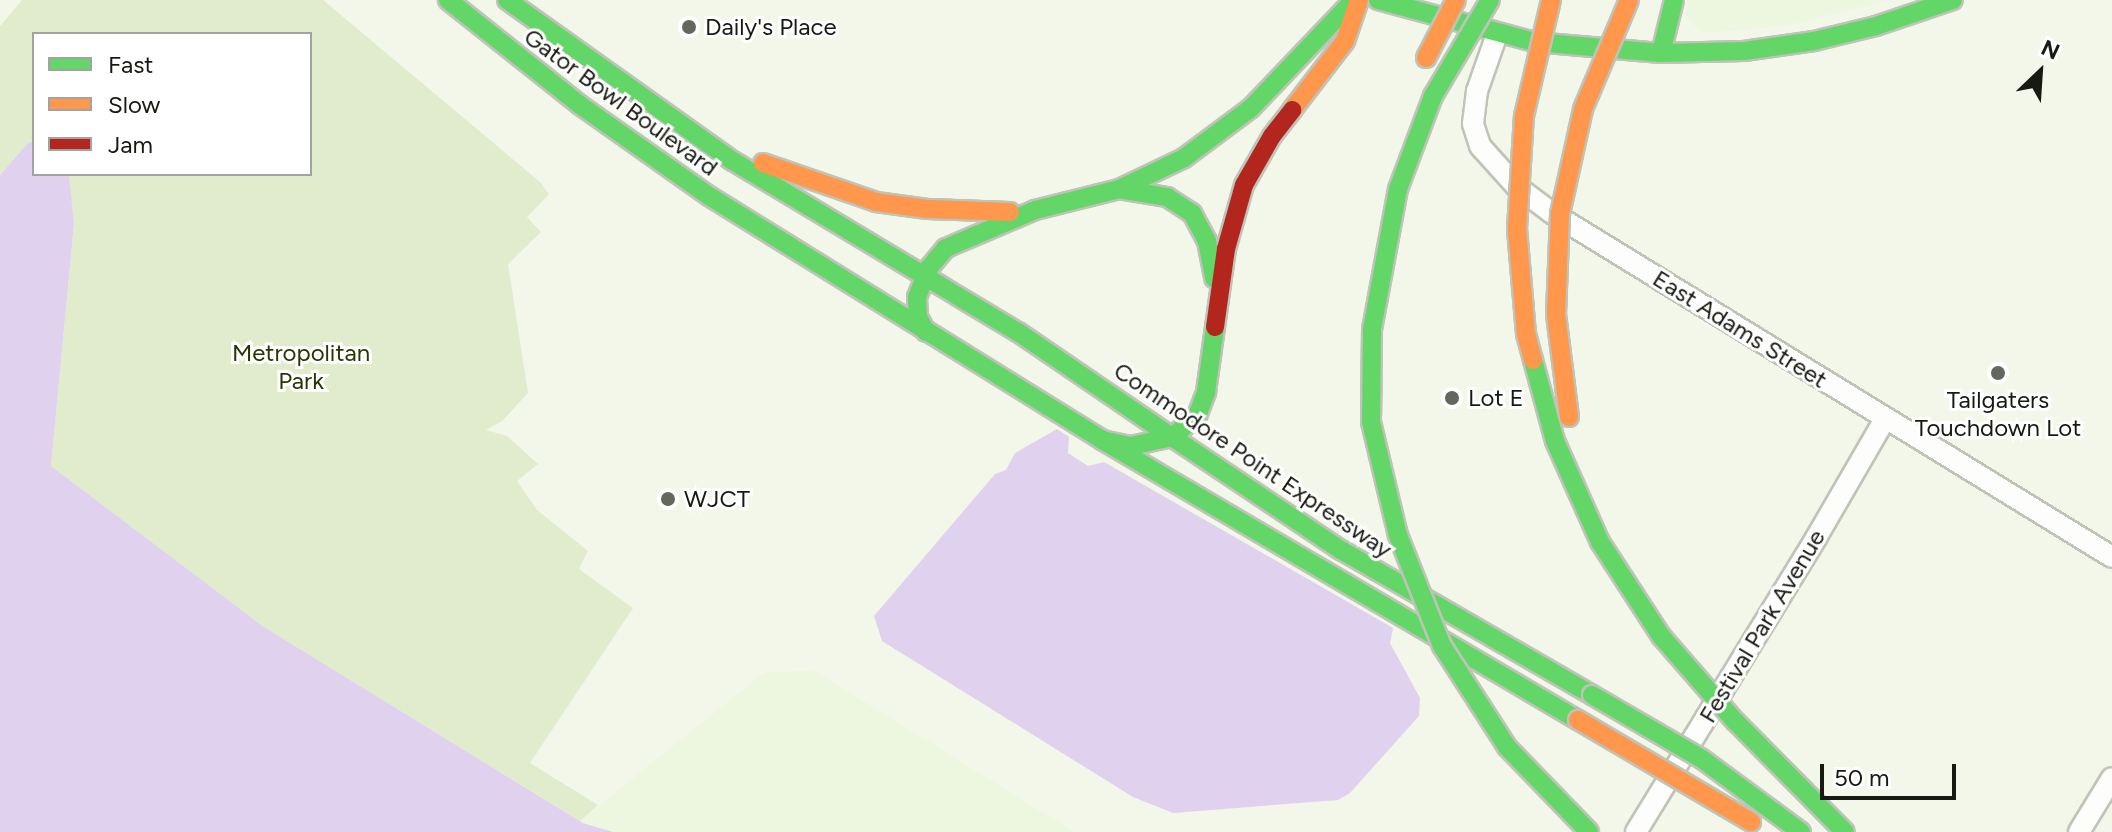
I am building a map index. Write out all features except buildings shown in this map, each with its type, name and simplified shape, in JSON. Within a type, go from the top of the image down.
[{"type":"main road","name":"Gator Bowl Boulevard","points":[[448,0],[580,105],[731,210],[926,332]]},
{"type":"main road","name":"Gator Bowl Boulevard","points":[[507,0],[680,125]]},
{"type":"main road","points":[[1357,0],[1227,129],[1184,158],[1119,189],[1035,210],[952,243],[925,276],[916,304],[918,317],[926,332],[1102,440],[1766,832]]},
{"type":"main road","points":[[1102,440],[1139,446],[1172,437],[1191,423],[1201,408],[1229,233],[1251,170],[1280,124],[1345,41],[1357,0]]},
{"type":"main road","points":[[1378,0],[1497,34],[1569,47],[1661,53],[1744,51],[1814,41],[1876,26],[1953,0]]},
{"type":"main road","points":[[1418,73],[1456,0]]},
{"type":"main road","points":[[1369,402],[1371,346],[1380,274],[1403,174],[1440,82],[1490,0]]},
{"type":"main road","points":[[1551,0],[1529,87],[1519,160],[1518,251],[1526,334],[1545,410],[1571,485],[1605,551],[1661,636],[1735,721],[1845,832]]},
{"type":"main road","points":[[1629,0],[1600,61],[1573,142],[1558,234],[1556,314],[1565,397],[1585,476],[1616,555],[1661,636]]},
{"type":"main road","points":[[1661,53],[1674,0]]},
{"type":"main road","points":[[680,125],[789,174],[862,199],[938,210],[1035,210]]},
{"type":"main road","name":"Commodore Point Expressway","points":[[680,125],[1058,358],[1341,550],[1702,759],[1801,832]]},
{"type":"main road","points":[[1119,189],[1167,197],[1192,213],[1207,241],[1218,298]]},
{"type":"main road","points":[[1360,289],[1360,334],[1377,457],[1398,535],[1442,646],[1501,739],[1555,801],[1589,832]]},
{"type":"street","name":"East Adams Street","points":[[1497,34],[1473,110],[1476,135],[1495,166],[1552,213],[2112,557]]},
{"type":"street","name":"Festival Park Avenue","points":[[1636,832],[1885,419]]},
{"type":"street","points":[[2079,832],[2112,778]]},
{"type":"shaded area","points":[[1687,0],[1889,0],[1785,26],[1714,32],[1701,31],[1686,16]]},
{"type":"shaded area","points":[[32,142],[32,176],[69,176],[74,224],[51,466],[264,627],[583,823],[613,832],[0,832],[0,175]]},
{"type":"shaded area","points":[[1057,429],[1069,437],[1068,453],[1088,466],[1104,462],[1393,628],[1390,643],[1420,698],[1419,716],[1350,793],[1338,800],[1173,813],[1133,797],[882,641],[874,616],[995,474],[1006,470],[1015,453]]},
{"type":"shaded area","points":[[813,670],[1074,832],[613,832],[580,821],[764,673]]},
{"type":"green space","name":"Metropolitan Park","points":[[22,0],[323,0],[540,182],[549,194],[527,217],[541,232],[508,264],[528,393],[502,421],[486,430],[507,436],[538,464],[517,481],[537,510],[588,551],[579,569],[633,608],[530,763],[598,805],[580,821],[264,627],[51,466],[74,225],[68,176],[312,176],[312,32],[32,32],[32,142],[0,175],[0,26]]},
{"type":"traffic: fast","points":[[448,0],[580,105],[709,196],[1102,440],[1131,446],[1172,437],[1197,416],[1206,392],[1215,327]]},
{"type":"traffic: fast","points":[[507,0],[733,161],[1018,332],[1172,437]]},
{"type":"traffic: fast","points":[[926,332],[918,317],[917,297],[929,268],[946,248],[1035,210],[1119,189],[1184,158],[1251,108],[1354,0]]},
{"type":"traffic: fast","points":[[1378,0],[1535,42],[1661,53],[1744,51],[1814,41],[1876,26],[1953,0]]},
{"type":"traffic: fast","points":[[1490,0],[1433,96],[1398,189],[1372,329],[1371,422],[1398,535],[1442,646],[1507,747],[1589,832]]},
{"type":"traffic: fast","points":[[1661,53],[1674,0]]},
{"type":"traffic: fast","points":[[1119,189],[1167,197],[1192,213],[1207,241],[1214,278]]},
{"type":"traffic: fast","points":[[1533,360],[1555,441],[1600,542],[1661,636],[1735,721],[1845,832]]},
{"type":"traffic: fast","points":[[1172,437],[1341,550],[1592,695]]},
{"type":"traffic: fast","points":[[1102,440],[1578,720]]},
{"type":"traffic: fast","points":[[1592,695],[1702,759],[1801,832]]},
{"type":"traffic: slow","points":[[1292,110],[1345,41],[1359,0]]},
{"type":"traffic: slow","points":[[1426,58],[1456,0]]},
{"type":"traffic: slow","points":[[1533,360],[1526,334],[1517,229],[1524,116],[1551,0]]},
{"type":"traffic: slow","points":[[1569,417],[1556,314],[1560,214],[1583,109],[1629,0]]},
{"type":"traffic: slow","points":[[763,163],[876,202],[928,209],[1010,212]]},
{"type":"traffic: slow","points":[[1578,720],[1751,822]]},
{"type":"traffic: jam","points":[[1215,327],[1226,249],[1244,185],[1272,136],[1292,110]]},
{"type":"place","name":"Daily's Place","points":[[689,27]]},
{"type":"place","name":"Tailgaters Touchdown Lot","points":[[1998,373]]},
{"type":"place","name":"Lot E","points":[[1452,398]]},
{"type":"place","name":"WJCT","points":[[668,499]]}]
